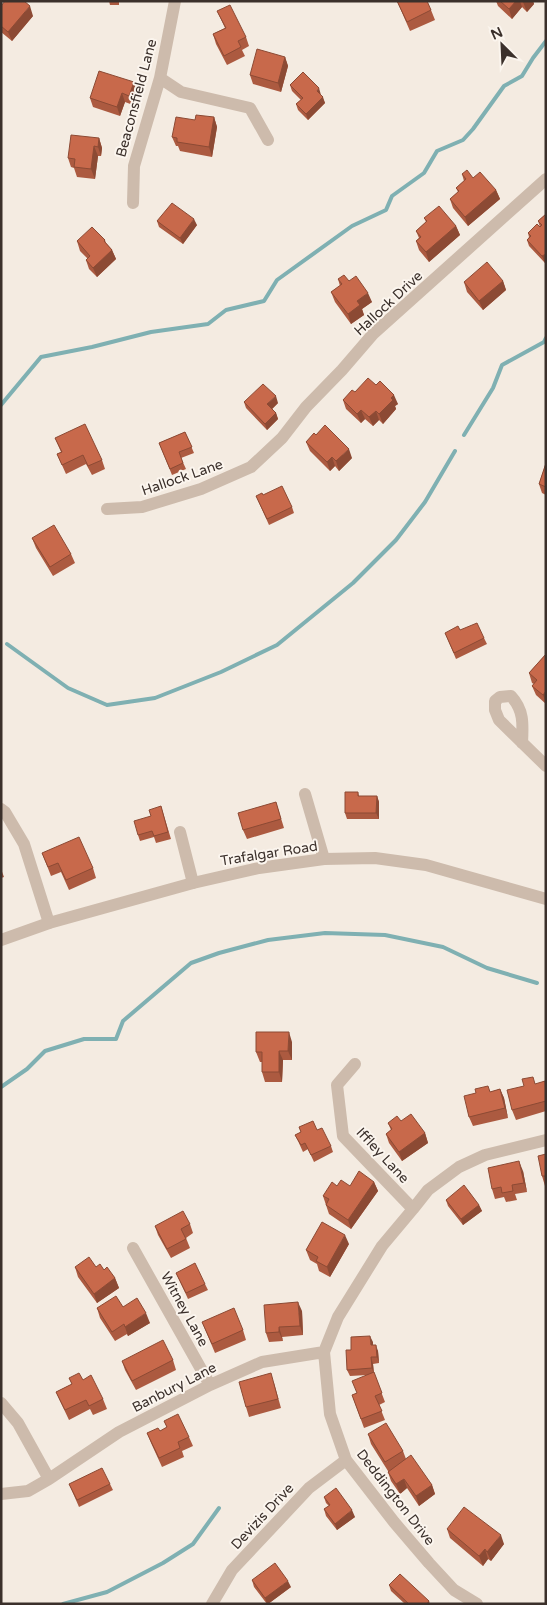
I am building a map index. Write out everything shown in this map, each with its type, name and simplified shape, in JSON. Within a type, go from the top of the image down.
[{"type":"street","name":"Beaconsfield Lane","points":[[133,202],[134,166],[160,78],[175,1]]},
{"type":"street","points":[[160,78],[181,92],[250,108],[268,140]]},
{"type":"street","name":"Hallock Drive","points":[[261,458],[282,438],[306,407],[342,370],[373,334],[546,179]]},
{"type":"street","name":"Hallock Lane","points":[[107,509],[142,507],[201,489],[252,467],[261,458]]},
{"type":"street","points":[[522,743],[546,766]]},
{"type":"street","points":[[306,794],[324,859]]},
{"type":"street","points":[[1,809],[5,812],[24,844],[50,923]]},
{"type":"street","points":[[180,832],[193,882]]},
{"type":"street","name":"Trafalgar Road","points":[[1,940],[50,923],[193,882],[259,868],[324,859],[375,858],[426,865],[546,899]]},
{"type":"street","name":"Iffley Lane","points":[[355,1064],[336,1085],[343,1136],[414,1209]]},
{"type":"street","name":"Deddington Drive","points":[[477,1604],[454,1590],[394,1522],[346,1460],[330,1414],[324,1352],[338,1317],[382,1246],[428,1190],[459,1167],[485,1155],[546,1140]]},
{"type":"street","name":"Witney Lane","points":[[133,1248],[210,1385]]},
{"type":"street","name":"Banbury Lane","points":[[1,1494],[28,1490],[50,1479],[119,1432],[210,1385],[262,1362],[324,1352]]},
{"type":"street","points":[[1,1403],[18,1423],[50,1479]]},
{"type":"street","name":"Devizis Drive","points":[[212,1604],[232,1570],[309,1488],[346,1460]]},
{"type":"building","points":[[5,1],[24,1],[30,6],[8,32],[1,26],[1,6]]},
{"type":"building","points":[[397,1],[427,1],[431,10],[407,22]]},
{"type":"building","points":[[500,1],[516,1],[509,9]]},
{"type":"building","points":[[230,5],[246,37],[238,41],[241,47],[224,56],[213,34],[226,28],[217,11]]},
{"type":"building","points":[[257,49],[285,57],[278,83],[250,75]]},
{"type":"building","points":[[99,71],[134,82],[129,96],[122,93],[117,107],[90,98]]},
{"type":"building","points":[[303,72],[319,88],[317,91],[323,97],[306,114],[296,104],[303,98],[290,85]]},
{"type":"building","points":[[196,115],[214,117],[209,147],[177,142],[177,138],[172,137],[176,117],[195,120]]},
{"type":"building","points":[[71,135],[99,138],[98,147],[94,146],[91,169],[74,167],[75,159],[68,158]]},
{"type":"building","points":[[467,170],[473,178],[480,172],[496,190],[465,217],[450,199],[459,191],[456,188],[466,179],[462,174]]},
{"type":"building","points":[[172,203],[194,219],[180,238],[157,221]]},
{"type":"building","points":[[439,206],[456,226],[426,252],[416,241],[421,237],[416,231],[427,221],[424,218]]},
{"type":"building","points":[[546,214],[546,254],[542,256],[527,240],[531,236],[528,233],[537,224],[540,227],[542,225],[538,221]]},
{"type":"building","points":[[92,227],[112,250],[93,268],[86,260],[90,256],[77,241]]},
{"type":"building","points":[[487,262],[503,281],[479,301],[464,282]]},
{"type":"building","points":[[344,275],[349,281],[356,276],[368,293],[357,301],[360,305],[348,314],[331,292],[342,284],[338,279]]},
{"type":"building","points":[[368,378],[376,385],[380,381],[394,395],[391,398],[393,400],[379,414],[376,411],[369,417],[361,410],[357,414],[343,400],[352,390],[355,392]]},
{"type":"building","points":[[263,384],[276,396],[267,404],[276,413],[265,424],[244,402]]},
{"type":"building","points":[[85,424],[102,460],[88,466],[83,455],[62,465],[57,454],[62,452],[55,438]]},
{"type":"building","points":[[325,425],[349,449],[336,461],[332,457],[327,462],[306,442]]},
{"type":"building","points":[[185,432],[192,447],[179,452],[183,463],[170,469],[159,443]]},
{"type":"building","points":[[546,463],[546,487],[539,484]]},
{"type":"building","points":[[282,486],[292,507],[267,519],[256,496],[262,493],[263,495]]},
{"type":"building","points":[[54,525],[71,554],[50,567],[32,538]]},
{"type":"building","points":[[477,623],[484,638],[454,653],[445,633],[458,626],[460,630]]},
{"type":"building","points":[[546,654],[546,691],[543,695],[532,686],[537,680],[529,673]]},
{"type":"building","points":[[345,792],[358,792],[358,796],[377,796],[376,813],[345,813]]},
{"type":"building","points":[[276,802],[281,819],[243,830],[238,813]]},
{"type":"building","points":[[161,806],[168,832],[154,836],[152,831],[138,835],[134,821],[151,816],[149,810]]},
{"type":"building","points":[[79,837],[93,868],[66,880],[58,863],[48,867],[42,853]]},
{"type":"building","points":[[256,1032],[289,1032],[288,1051],[279,1051],[279,1072],[262,1072],[262,1052],[256,1052]]},
{"type":"building","points":[[533,1077],[535,1084],[545,1081],[546,1101],[512,1110],[507,1090],[524,1086],[522,1079]]},
{"type":"building","points":[[488,1086],[490,1092],[500,1089],[505,1108],[469,1117],[464,1096],[476,1093],[475,1089]]},
{"type":"building","points":[[411,1114],[425,1133],[399,1152],[386,1134],[392,1129],[388,1123],[397,1116],[401,1121]]},
{"type":"building","points":[[313,1121],[317,1130],[322,1128],[331,1146],[311,1155],[305,1143],[301,1145],[295,1135],[301,1132],[299,1127]]},
{"type":"building","points":[[546,1154],[546,1176],[542,1176],[538,1156]]},
{"type":"building","points":[[519,1161],[524,1183],[512,1185],[513,1191],[502,1193],[501,1187],[492,1189],[488,1168]]},
{"type":"building","points":[[359,1171],[374,1182],[348,1220],[326,1205],[329,1199],[323,1196],[332,1182],[337,1186],[341,1180],[350,1186]]},
{"type":"building","points":[[464,1185],[479,1205],[461,1219],[446,1200]]},
{"type":"building","points":[[183,1211],[190,1224],[181,1229],[186,1239],[167,1249],[155,1226]]},
{"type":"building","points":[[322,1222],[345,1235],[327,1267],[316,1261],[318,1257],[306,1250]]},
{"type":"building","points":[[89,1257],[96,1267],[100,1264],[104,1270],[107,1267],[115,1278],[94,1294],[75,1267]]},
{"type":"building","points":[[195,1263],[205,1284],[186,1293],[176,1273]]},
{"type":"building","points":[[116,1296],[123,1307],[137,1298],[146,1313],[125,1327],[124,1324],[112,1332],[97,1308]]},
{"type":"building","points":[[298,1302],[300,1326],[279,1327],[279,1332],[266,1333],[264,1305]]},
{"type":"building","points":[[234,1308],[243,1330],[212,1344],[202,1322]]},
{"type":"building","points":[[370,1336],[371,1345],[376,1345],[377,1357],[371,1357],[372,1368],[347,1370],[346,1350],[351,1350],[351,1337]]},
{"type":"building","points":[[163,1340],[173,1360],[132,1381],[122,1361]]},
{"type":"building","points":[[374,1372],[382,1393],[375,1396],[382,1411],[361,1419],[352,1395],[357,1393],[352,1381]]},
{"type":"building","points":[[79,1373],[83,1380],[91,1375],[103,1399],[89,1406],[86,1400],[65,1410],[56,1392],[72,1384],[69,1378]]},
{"type":"building","points":[[271,1373],[278,1399],[246,1407],[239,1382]]},
{"type":"building","points":[[178,1414],[189,1437],[178,1442],[180,1448],[159,1458],[147,1433],[158,1428],[160,1431],[167,1427],[164,1421]]},
{"type":"building","points":[[386,1423],[403,1451],[385,1462],[368,1434]]},
{"type":"building","points":[[411,1455],[432,1485],[416,1496],[404,1479],[396,1484],[388,1472]]},
{"type":"building","points":[[102,1468],[110,1484],[77,1500],[69,1484]]},
{"type":"building","points":[[336,1488],[352,1510],[335,1524],[324,1509],[330,1505],[324,1497]]},
{"type":"building","points":[[464,1507],[501,1535],[487,1552],[485,1549],[479,1556],[447,1529]]},
{"type":"building","points":[[275,1563],[288,1581],[265,1598],[252,1580]]},
{"type":"building","points":[[400,1574],[429,1601],[427,1604],[409,1604],[389,1585]]},
{"type":"waterway","points":[[1,405],[41,357],[92,347],[151,332],[208,324],[226,310],[264,301],[277,280],[352,226],[386,210],[392,196],[424,173],[437,151],[463,140],[504,86],[522,76],[546,41]]},
{"type":"waterway","points":[[464,435],[493,388],[502,365],[544,342],[546,338]]},
{"type":"waterway","points":[[7,644],[68,688],[107,705],[155,698],[221,672],[277,645],[353,583],[396,540],[425,502],[455,451]]},
{"type":"waterway","points":[[1,1087],[27,1069],[45,1051],[84,1039],[116,1039],[123,1021],[191,963],[219,953],[268,940],[325,933],[385,935],[443,947],[487,968],[537,983]]},
{"type":"waterway","points":[[63,1604],[107,1592],[163,1563],[193,1544],[219,1508]]}]
